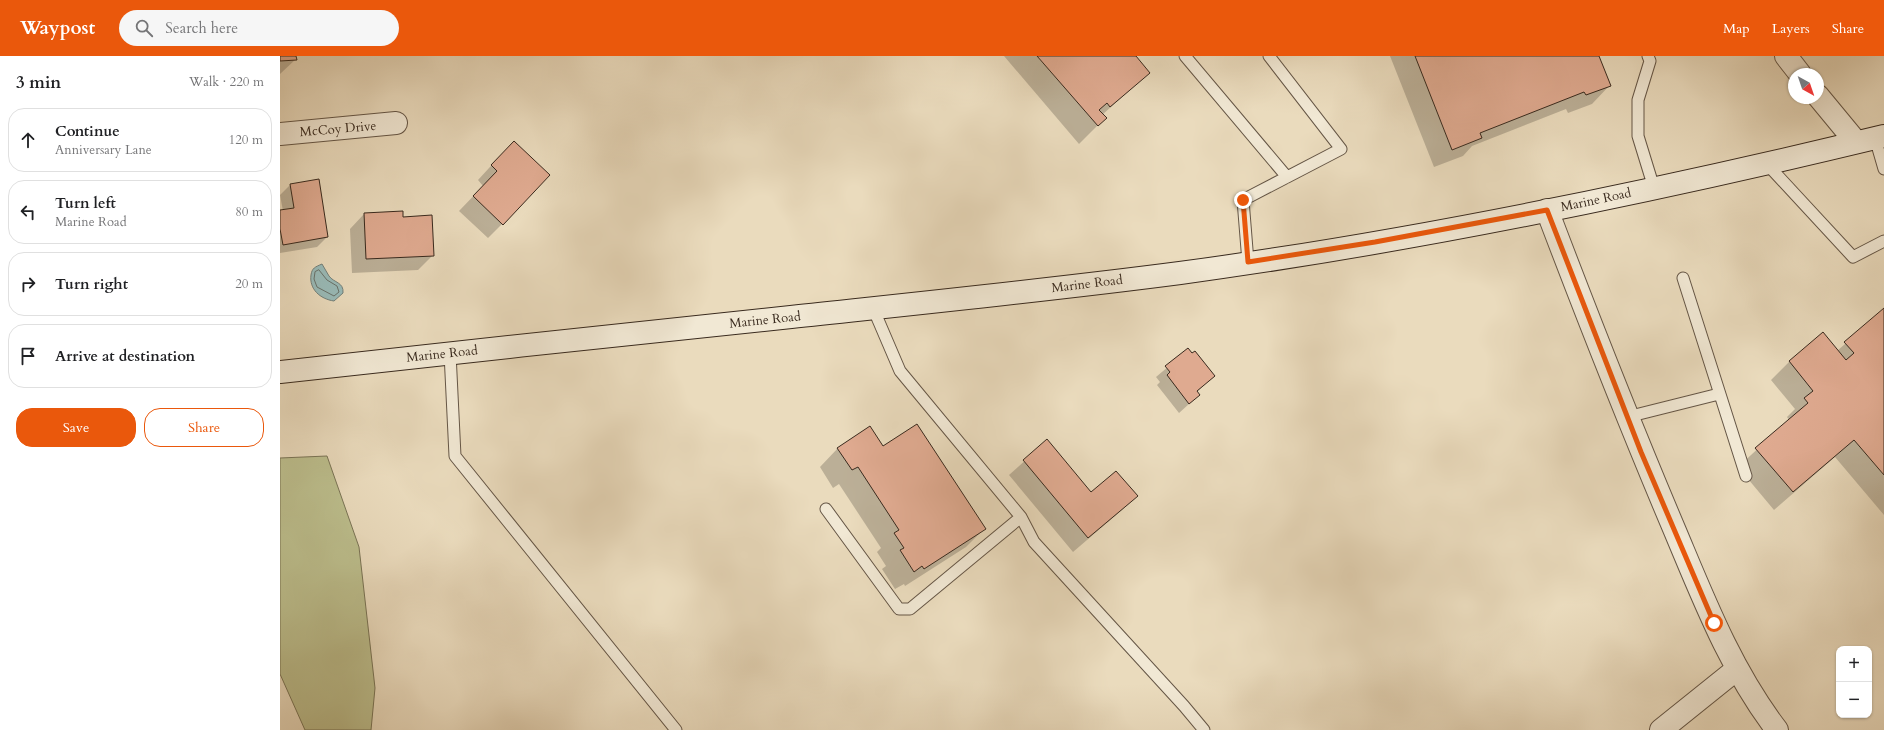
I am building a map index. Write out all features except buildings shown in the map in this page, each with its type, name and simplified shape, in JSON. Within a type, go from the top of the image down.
[{"type":"main road","points":[[1786,56],[1795,68]]},
{"type":"main road","points":[[1824,101],[1871,139]]},
{"type":"main road","name":"McCoy Drive","points":[[280,134],[396,123]]},
{"type":"main road","name":"Marine Road","points":[[280,372],[984,297],[1182,273],[1375,242],[1547,210],[1654,188],[1871,139]]},
{"type":"main road","points":[[1547,210],[1628,418],[1714,623],[1737,669],[1776,730]]},
{"type":"main road","points":[[1661,730],[1737,669]]},
{"type":"lane","points":[[1185,56],[1287,177]]},
{"type":"lane","points":[[1248,262],[1243,200],[1341,149],[1269,56]]},
{"type":"lane","points":[[1648,56],[1650,61],[1638,100],[1638,136],[1654,188]]},
{"type":"lane","points":[[1871,139],[1884,169]]},
{"type":"lane","points":[[1766,163],[1853,257],[1884,241]]},
{"type":"lane","points":[[1683,278],[1718,394],[1746,476]]},
{"type":"lane","points":[[873,308],[900,371],[1021,516],[1034,542],[1184,706],[1204,730]]},
{"type":"lane","points":[[450,353],[455,456],[676,730]]},
{"type":"lane","points":[[1628,418],[1718,394]]},
{"type":"lane","points":[[826,509],[899,609],[910,609],[1021,516]]},
{"type":"green space","points":[[327,456],[359,547],[375,688],[371,730],[305,730],[280,674],[280,458]]},
{"type":"water","points":[[322,264],[329,276],[343,289],[343,293],[334,301],[320,296],[312,285],[312,271]]},
{"type":"route","points":[[1243,200],[1248,262],[1375,242],[1547,210],[1641,452],[1714,623]]}]
